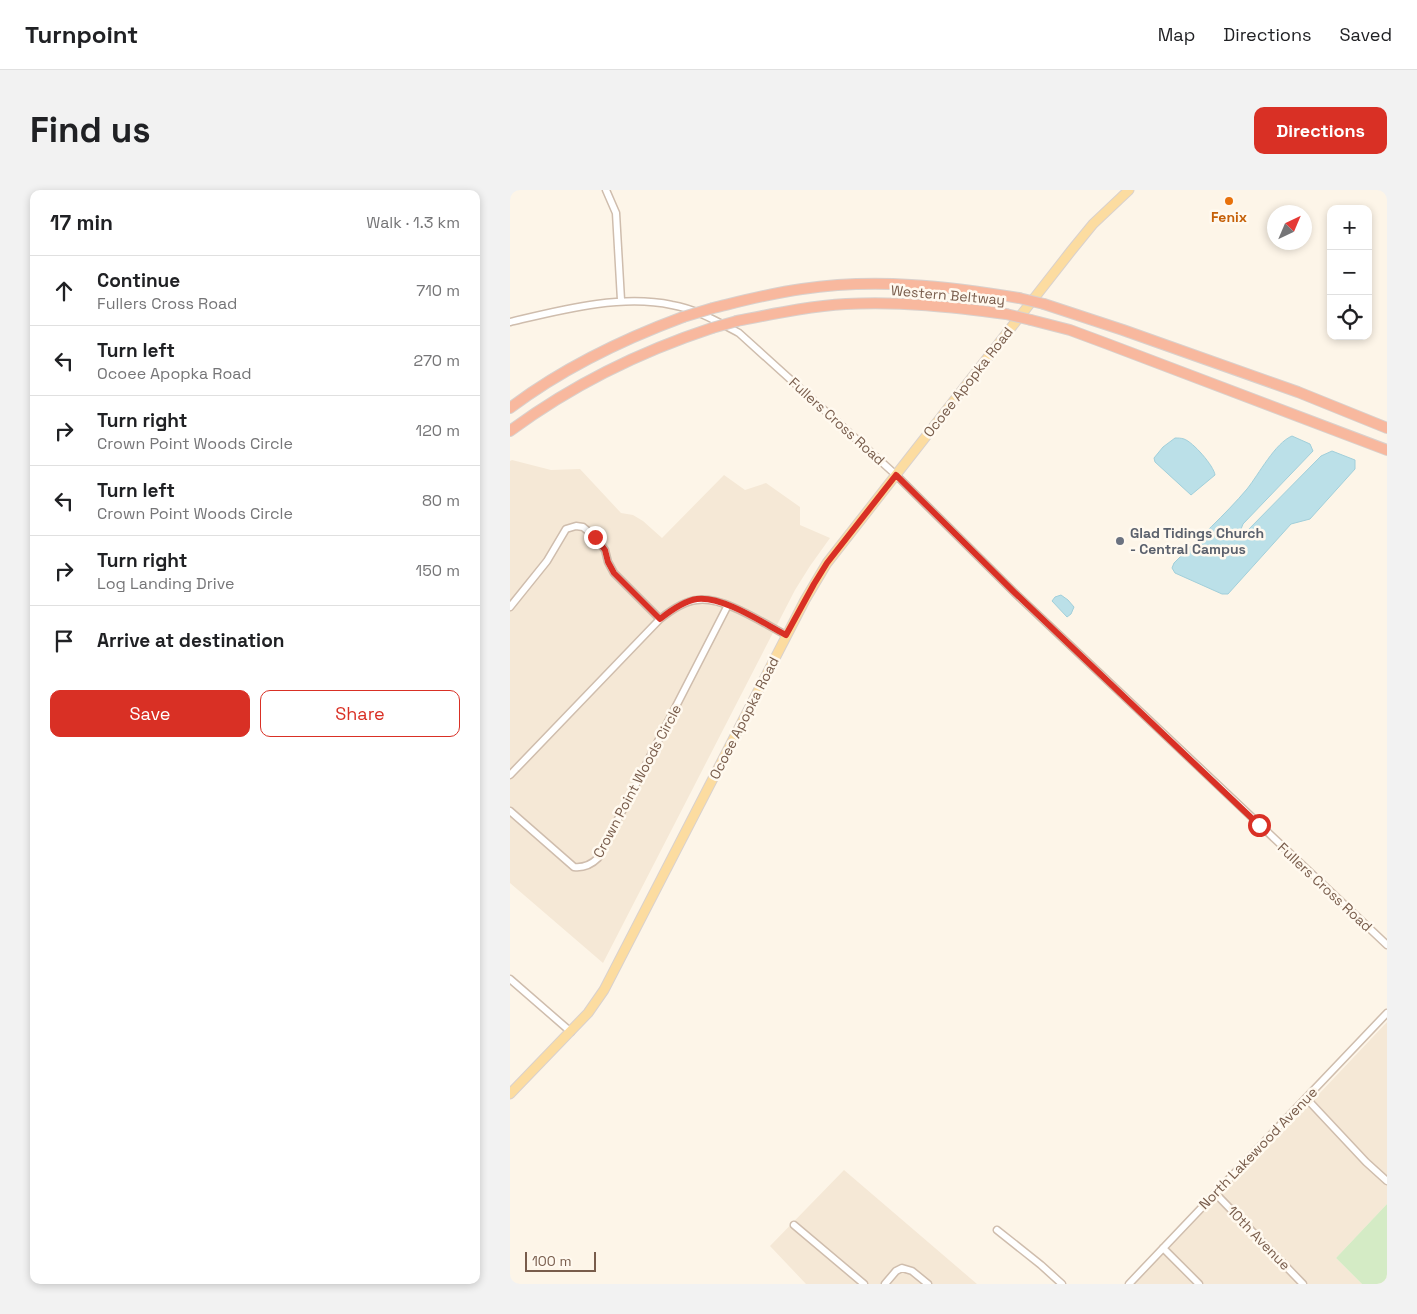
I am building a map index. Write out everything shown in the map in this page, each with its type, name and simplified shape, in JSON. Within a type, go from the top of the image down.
[{"type":"highway","name":"Western Beltway","points":[[510,408],[550,380],[591,356],[624,340],[683,317],[713,308],[803,289],[853,285],[910,284],[1019,298],[1044,304],[1096,320],[1298,392],[1387,428]]},
{"type":"highway","name":"Western Beltway","points":[[510,431],[548,404],[607,370],[713,324],[737,322],[798,309],[846,304],[891,303],[933,305],[1006,314],[1070,330],[1387,452]]},
{"type":"highway","points":[[1298,392],[1387,423]]},
{"type":"main road","name":"Ocoee Apopka Road","points":[[510,1094],[571,1032],[588,1013],[604,990],[786,635],[827,563],[1071,251],[1093,224],[1129,190]]},
{"type":"street","points":[[606,190],[616,214],[621,300]]},
{"type":"street","name":"Fullers Cross Road","points":[[510,322],[621,300],[672,305],[713,324],[739,333],[896,475],[1024,601],[1387,945]]},
{"type":"street","points":[[510,607],[547,562],[566,530],[576,526],[583,527],[595,537],[605,550],[608,562],[614,573],[660,619]]},
{"type":"street","points":[[510,776],[660,619],[678,607],[696,600],[712,599],[728,605],[786,635]]},
{"type":"street","name":"Crown Point Woods Circle","points":[[510,811],[574,867],[582,868],[598,858],[728,605]]},
{"type":"street","points":[[510,979],[571,1032]]},
{"type":"street","name":"North Lakewood Avenue","points":[[1129,1284],[1387,1013]]},
{"type":"street","points":[[1306,1098],[1366,1162],[1387,1181]]},
{"type":"street","name":"10th Avenue","points":[[1215,1193],[1304,1284]]},
{"type":"street","points":[[794,1224],[864,1284]]},
{"type":"street","points":[[997,1230],[1062,1284]]},
{"type":"street","points":[[1163,1248],[1199,1284]]},
{"type":"street","points":[[885,1284],[896,1271],[902,1268],[912,1271],[928,1284]]},
{"type":"shaded area","points":[[510,461],[551,470],[580,469],[621,513],[633,515],[643,521],[662,538],[724,475],[745,490],[766,483],[800,507],[800,525],[830,538],[795,590],[603,963],[510,883]]},
{"type":"shaded area","points":[[1387,1022],[1387,1204],[1336,1258],[1362,1284],[1130,1284],[1241,1167],[1246,1171]]},
{"type":"shaded area","points":[[844,1170],[977,1284],[806,1284],[770,1246]]},
{"type":"green space","points":[[1387,1204],[1387,1284],[1362,1284],[1336,1258]]},
{"type":"water","points":[[1292,436],[1310,444],[1313,451],[1243,524],[1242,532],[1247,531],[1321,456],[1332,451],[1355,460],[1355,469],[1310,519],[1291,524],[1228,594],[1222,594],[1175,573],[1172,568],[1174,563],[1239,499],[1273,452]]},
{"type":"water","points":[[1175,438],[1184,439],[1198,449],[1214,471],[1215,475],[1191,495],[1155,462],[1154,458],[1163,447]]},
{"type":"water","points":[[1061,595],[1074,607],[1071,614],[1067,617],[1052,601],[1055,597]]},
{"type":"place","name":"Fenix","points":[[1229,201]]},
{"type":"place","name":"Glad Tidings Church - Central Campus","points":[[1120,541]]},
{"type":"route","points":[[595,537],[605,550],[608,562],[614,573],[660,619],[678,607],[696,600],[712,599],[728,605],[786,635],[827,563],[896,475],[1014,592],[1259,825]]}]
